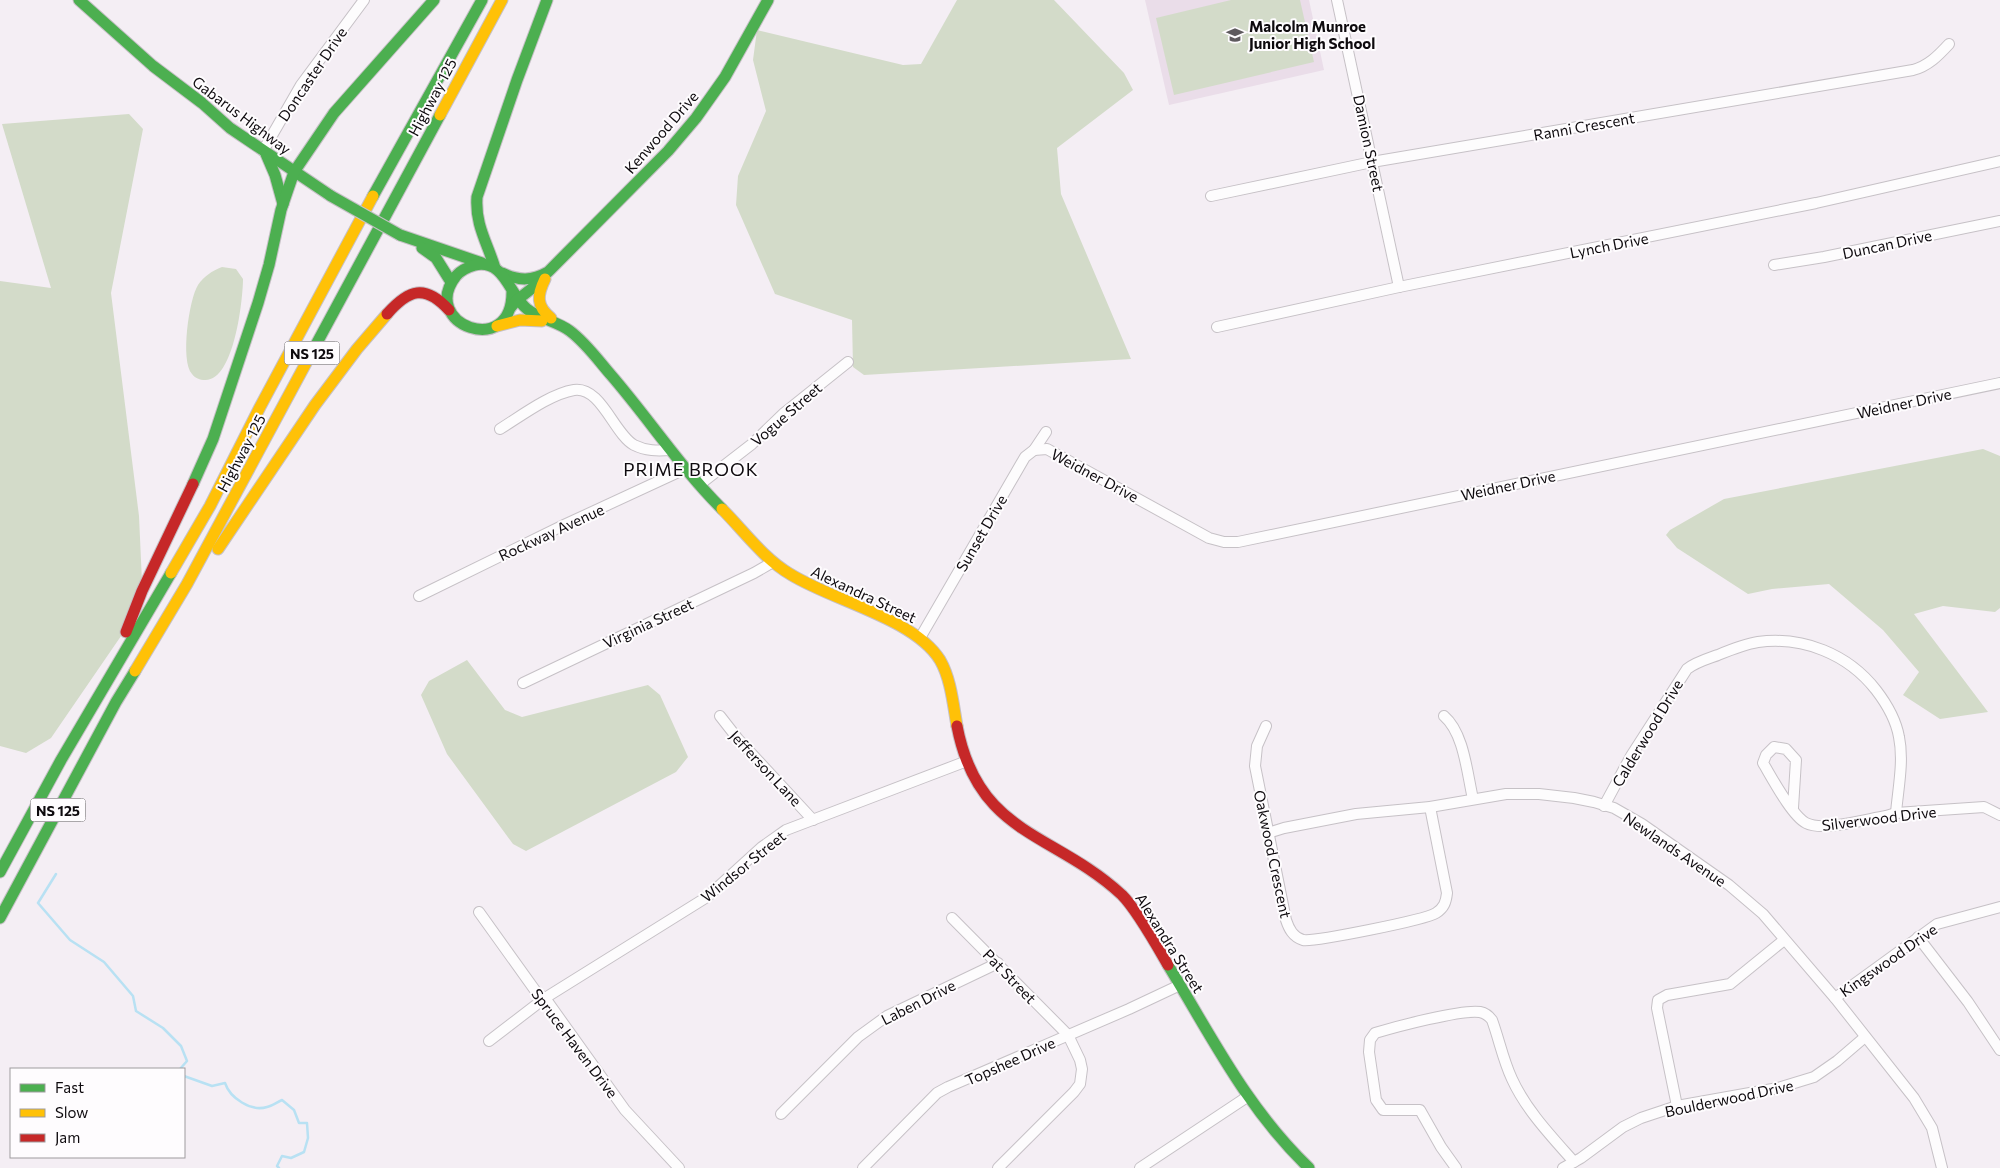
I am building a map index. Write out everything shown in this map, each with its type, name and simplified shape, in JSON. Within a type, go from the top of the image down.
[{"type":"main road","name":"Gabarus Highway","points":[[79,0],[153,66],[265,152],[331,196],[400,235],[436,258],[451,282]]},
{"type":"main road","points":[[101,693],[142,591],[214,439],[258,303],[269,266],[283,204],[294,172],[334,113],[434,0]]},
{"type":"main road","name":"Highway 125","points":[[0,872],[61,760],[210,506],[339,258],[482,0]]},
{"type":"main road","name":"Highway 125","points":[[0,918],[116,702],[187,584],[502,0]]},
{"type":"main road","points":[[495,269],[493,259],[480,232],[477,197],[547,0]]},
{"type":"main road","name":"Kenwood Drive","points":[[495,269],[513,279],[527,280],[541,276],[554,266],[686,131],[720,85],[768,0]]},
{"type":"main road","points":[[265,152],[286,158],[296,157],[307,152]]},
{"type":"main road","points":[[265,152],[275,175],[283,204]]},
{"type":"main road","name":"Gabarus Highway","points":[[400,235],[495,269]]},
{"type":"main road","points":[[116,702],[322,396],[368,337],[398,303],[414,292],[430,293],[464,326],[480,330],[492,328],[505,318],[513,299],[508,280],[495,269],[478,265],[467,267],[458,273],[451,282],[447,298],[449,310]]},
{"type":"main road","name":"Kenwood Drive","points":[[513,299],[547,276],[554,266]]},
{"type":"main road","points":[[547,276],[539,290],[539,306],[545,314],[560,324]]},
{"type":"main road","name":"Alexandra Street","points":[[513,299],[530,311],[560,324],[582,341],[685,469],[773,562],[810,586],[890,620],[920,638],[937,654],[947,674],[958,731],[967,760],[983,792],[1001,812],[1035,838],[1103,879],[1123,896],[1160,952],[1247,1097],[1293,1154],[1310,1168]]},
{"type":"main road","name":"Alexandra Street","points":[[492,328],[520,320],[538,320],[560,324]]},
{"type":"street","name":"Doncaster Drive","points":[[265,152],[301,85],[364,0]]},
{"type":"street","name":"Damion Street","points":[[1337,0],[1399,287]]},
{"type":"street","name":"Ranni Crescent","points":[[1211,196],[1372,162],[1913,70],[1925,66],[1937,58],[1949,44]]},
{"type":"street","name":"Lynch Drive","points":[[1217,328],[1399,287],[1807,205],[2000,161]]},
{"type":"street","name":"Duncan Drive","points":[[1774,265],[1824,257],[2000,221]]},
{"type":"street","name":"Vogue Street","points":[[699,485],[752,444],[783,414],[848,362]]},
{"type":"street","name":"Weidner Drive","points":[[1034,450],[1047,449],[1209,538],[1238,542],[2000,383]]},
{"type":"street","points":[[500,429],[539,404],[572,390],[580,390],[593,396],[633,444],[652,451],[671,450]]},
{"type":"street","name":"Sunset Drive","points":[[920,638],[1025,457],[1034,450],[1046,432]]},
{"type":"street","name":"Rockway Avenue","points":[[419,596],[564,525],[685,469]]},
{"type":"street","name":"Virginia Street","points":[[523,683],[754,573],[773,562]]},
{"type":"street","name":"Calderwood Drive","points":[[1604,806],[1630,756],[1684,671],[1696,663],[1726,652],[1756,643],[1774,641],[1809,645],[1834,655],[1860,673],[1880,696],[1894,720],[1899,737],[1899,782],[1896,813]]},
{"type":"street","name":"Jefferson Lane","points":[[720,716],[733,733],[813,820]]},
{"type":"street","points":[[1444,716],[1454,726],[1459,738],[1473,799]]},
{"type":"street","name":"Oakwood Crescent","points":[[1266,726],[1257,746],[1254,759],[1288,927],[1297,938],[1311,940],[1424,918],[1439,912],[1444,907],[1446,900],[1446,886],[1430,807]]},
{"type":"street","name":"Silverwood Drive","points":[[1793,808],[1796,760],[1786,749],[1774,747],[1766,755],[1764,763],[1780,791],[1802,821],[1818,826],[1896,813],[1984,807],[2000,815]]},
{"type":"street","name":"Windsor Street","points":[[489,1042],[545,998],[700,902],[721,886],[762,847],[786,830],[967,760]]},
{"type":"street","name":"Newlands Avenue","points":[[1268,832],[1356,814],[1430,807],[1506,794],[1539,794],[1574,798],[1604,806],[1633,819],[1742,894],[1763,914],[1834,998],[1914,1098],[1928,1120],[1935,1137],[1942,1168]]},
{"type":"street","name":"Kingswood Drive","points":[[1834,998],[1937,924],[2000,907]]},
{"type":"street","name":"Spruce Haven Drive","points":[[479,912],[537,993],[545,998],[626,1110],[679,1168]]},
{"type":"street","name":"Pat Street","points":[[952,918],[1068,1035]]},
{"type":"street","points":[[1918,937],[1968,1002],[2000,1050]]},
{"type":"street","points":[[1677,1106],[1656,1008],[1658,1000],[1667,995],[1730,984],[1784,940]]},
{"type":"street","name":"Laben Drive","points":[[781,1114],[858,1037],[887,1016],[998,963]]},
{"type":"street","name":"Topshee Drive","points":[[863,1168],[938,1093],[1180,985]]},
{"type":"street","points":[[1456,1168],[1441,1147],[1420,1110],[1384,1110],[1379,1106],[1376,1100],[1369,1052],[1370,1040],[1376,1033],[1453,1015],[1476,1012],[1487,1014],[1492,1020],[1511,1077],[1521,1096],[1574,1162]]},
{"type":"street","points":[[998,1168],[1079,1087],[1082,1075],[1081,1064],[1068,1035]]},
{"type":"street","name":"Boulderwood Drive","points":[[1563,1168],[1632,1122],[1677,1106],[1778,1088],[1806,1080],[1837,1061],[1865,1037]]},
{"type":"street","points":[[1140,1168],[1247,1097]]},
{"type":"shaded area","name":"Malcolm Munroe Junior High School","points":[[1145,0],[1309,0],[1324,70],[1169,105]]},
{"type":"green space","points":[[957,0],[1054,0],[1124,73],[1133,90],[1057,148],[1061,194],[1131,359],[864,375],[853,367],[852,320],[775,294],[736,205],[738,176],[766,111],[753,60],[757,30],[903,65],[921,64]]},
{"type":"green space","name":"Malcolm Munroe Junior High School","points":[[1231,0],[1300,0],[1314,62],[1174,95],[1156,18]]},
{"type":"green space","points":[[129,114],[143,129],[111,293],[139,516],[143,604],[51,738],[26,753],[0,746],[0,281],[51,288],[2,124]]},
{"type":"green space","points":[[222,267],[236,269],[243,279],[239,320],[230,354],[223,368],[215,377],[201,380],[193,375],[188,367],[186,344],[189,316],[198,285],[208,274]]},
{"type":"green space","points":[[1983,449],[2000,456],[2000,608],[1995,612],[1943,606],[1914,614],[1988,712],[1940,719],[1903,695],[1919,672],[1883,630],[1829,584],[1772,589],[1748,594],[1677,548],[1666,535],[1670,530],[1724,499]]},
{"type":"green space","points":[[467,660],[505,710],[522,717],[648,685],[660,695],[688,757],[676,772],[526,851],[513,844],[447,754],[421,695],[429,681]]},
{"type":"waterway","points":[[56,874],[38,903],[70,940],[104,962],[133,996],[136,1011],[163,1028],[181,1046],[187,1061],[181,1068]]},
{"type":"waterway","points":[[185,1076],[212,1086],[225,1083],[231,1094],[248,1106],[261,1108],[282,1100],[294,1110],[299,1123],[307,1123],[308,1138],[304,1152],[291,1158],[282,1156],[277,1166],[279,1168]]},
{"type":"traffic: fast","points":[[79,0],[153,66],[202,103],[230,128],[331,196]]},
{"type":"traffic: fast","points":[[193,484],[213,439],[258,303],[269,265],[281,210],[294,172],[334,113],[434,0]]},
{"type":"traffic: fast","points":[[373,196],[482,0]]},
{"type":"traffic: fast","points":[[495,268],[482,233],[478,216],[477,197],[547,0]]},
{"type":"traffic: fast","points":[[502,273],[525,279],[548,272],[668,151],[696,118],[725,77],[768,0]]},
{"type":"traffic: fast","points":[[312,352],[440,115]]},
{"type":"traffic: fast","points":[[266,154],[275,175],[283,204]]},
{"type":"traffic: fast","points":[[331,196],[400,235]]},
{"type":"traffic: fast","points":[[400,235],[482,263]]},
{"type":"traffic: fast","points":[[422,248],[436,258],[451,282]]},
{"type":"traffic: fast","points":[[512,291],[508,312],[498,325],[485,329],[470,327],[457,320],[449,308],[448,293],[458,274],[475,265],[493,267],[506,280],[527,309],[565,328],[587,346],[693,477],[722,509]]},
{"type":"traffic: fast","points":[[511,307],[544,279]]},
{"type":"traffic: fast","points":[[0,872],[61,760],[171,573]]},
{"type":"traffic: fast","points":[[0,918],[116,702],[135,671]]},
{"type":"traffic: fast","points":[[1168,965],[1216,1046],[1249,1096],[1267,1121],[1309,1168]]},
{"type":"traffic: slow","points":[[440,115],[502,0]]},
{"type":"traffic: slow","points":[[171,573],[210,506],[260,407],[373,196]]},
{"type":"traffic: slow","points":[[545,279],[540,290],[539,300],[540,305],[551,318]]},
{"type":"traffic: slow","points":[[218,549],[315,405],[357,349],[387,314]]},
{"type":"traffic: slow","points":[[497,326],[520,320],[542,321]]},
{"type":"traffic: slow","points":[[135,671],[187,584],[312,352]]},
{"type":"traffic: slow","points":[[722,509],[762,552],[780,568],[808,584],[892,621],[928,645],[940,660],[947,675],[957,726]]},
{"type":"traffic: jam","points":[[387,314],[403,299],[417,293],[425,293],[432,296],[449,310]]},
{"type":"traffic: jam","points":[[126,632],[142,591],[193,484]]},
{"type":"traffic: jam","points":[[957,726],[967,762],[982,790],[1001,811],[1022,828],[1096,874],[1122,895],[1153,938],[1168,965]]},
{"type":"place","name":"Malcolm Munroe Junior High School","points":[[1235,35]]},
{"type":"district","name":"PRIME BROOK","points":[[691,469]]}]
